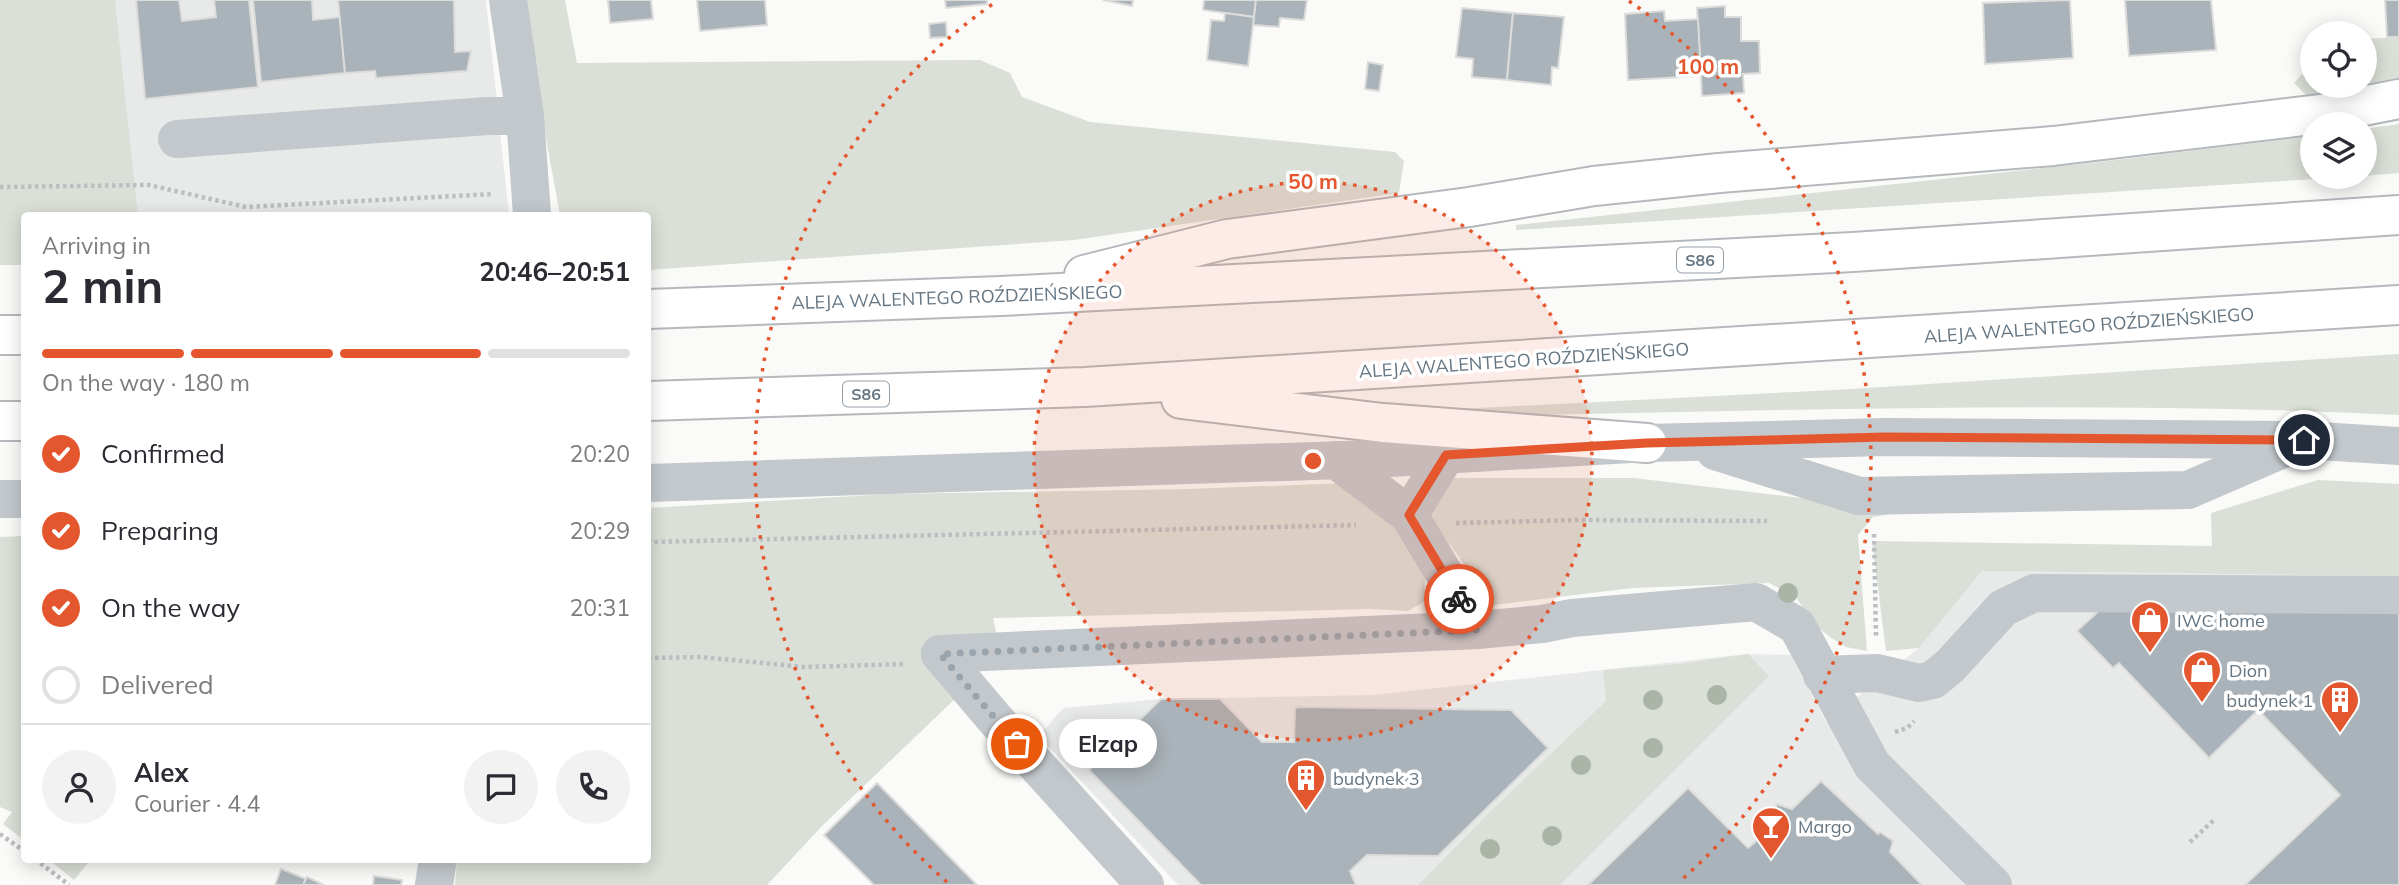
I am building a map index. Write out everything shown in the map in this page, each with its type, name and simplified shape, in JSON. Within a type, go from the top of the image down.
[{"type":"highway","points":[[1001,296],[1227,239],[1469,207],[1594,187],[1719,173],[2053,146],[2328,113],[2399,99]]},
{"type":"highway","name":"ALEJA WALENTEGO ROŹDZIEŃSKIEGO","points":[[651,309],[1001,296],[1839,253],[2399,215]]},
{"type":"highway","name":"ALEJA WALENTEGO ROŹDZIEŃSKIEGO","points":[[651,401],[1085,387],[2399,305]]},
{"type":"highway","points":[[0,335],[21,335]]},
{"type":"highway","points":[[1085,387],[1383,423],[1647,443]]},
{"type":"highway","points":[[0,421],[21,421]]},
{"type":"street","points":[[508,0],[525,116],[532,212]]},
{"type":"street","points":[[177,139],[473,117],[525,116]]},
{"type":"street","points":[[651,482],[1336,460],[1647,443],[1885,437],[2304,440],[2399,446]]},
{"type":"street","points":[[1686,442],[1859,496],[2188,490],[2304,440]]},
{"type":"street","points":[[1411,519],[1446,455]]},
{"type":"street","points":[[1336,460],[1411,519],[1478,630]]},
{"type":"street","points":[[0,499],[21,499]]},
{"type":"street","points":[[1822,675],[1877,673],[1919,683],[1933,680],[1950,666],[2003,607],[2034,593],[2399,595]]},
{"type":"street","points":[[940,654],[1478,630],[1542,624],[1572,618],[1756,602],[1797,626],[1872,765],[1993,885]]},
{"type":"street","points":[[940,654],[999,724],[1145,885]]},
{"type":"street","points":[[434,885],[437,863]]},
{"type":"path","points":[[651,541],[842,538],[1411,519],[1767,521]]},
{"type":"path","points":[[1874,528],[1877,605]]},
{"type":"path","points":[[651,659],[701,657],[804,667],[913,663],[940,654]]},
{"type":"path","points":[[2190,842],[2214,820]]},
{"type":"path","points":[[0,834],[21,849]]},
{"type":"path","points":[[40,863],[69,885]]},
{"type":"shaded area","points":[[0,0],[115,0],[138,212],[21,212],[21,265],[0,265]]},
{"type":"shaded area","points":[[115,0],[486,0],[509,212],[138,212]]},
{"type":"shaded area","points":[[527,0],[565,0],[577,63],[980,60],[1010,73],[1022,97],[1090,122],[1395,152],[1404,161],[1399,193],[1074,240],[651,270],[651,212],[559,212]]},
{"type":"shaded area","points":[[2399,37],[2399,82],[2377,86],[2377,38]]},
{"type":"shaded area","points":[[2300,76],[2300,89],[2294,83]]},
{"type":"shaded area","points":[[2399,124],[2399,173],[2377,175],[2377,127]]},
{"type":"shaded area","points":[[2300,137],[2300,180],[1516,230],[1516,225]]},
{"type":"shaded area","points":[[2399,354],[2399,415],[2286,410],[2059,407],[1490,416],[1438,410],[1835,390]]},
{"type":"shaded area","points":[[1445,478],[1634,478],[1908,511],[1873,517],[1858,535],[1867,651],[1846,647],[1831,638],[1813,623],[1796,597],[1769,583],[1632,588],[1494,605],[1442,534],[1429,511]]},
{"type":"shaded area","points":[[2318,480],[2399,484],[2399,576],[1982,571],[1919,648],[1886,651],[1872,541],[2212,546],[2211,513]]},
{"type":"shaded area","points":[[1347,483],[1373,501],[1403,538],[1425,577],[1424,602],[1408,611],[1370,609],[993,618],[999,647],[956,698],[823,825],[767,885],[455,885],[457,863],[651,863],[651,508],[889,494],[1189,489]]},
{"type":"shaded area","points":[[21,536],[21,838],[3,824],[12,812],[0,807],[0,537]]},
{"type":"shaded area","points":[[1982,571],[2399,576],[2399,885],[1178,885],[1039,736],[1063,708],[1161,699],[1373,695],[1748,654],[1791,655],[1826,722],[1919,648]]},
{"type":"shaded area","points":[[1748,654],[1769,676],[1560,885],[1418,885],[1606,701],[1603,670],[1680,664]]},
{"type":"shaded area","points":[[53,863],[88,863],[74,880]]},
{"type":"building","points":[[136,0],[179,0],[182,21],[216,17],[214,0],[249,0],[258,87],[145,99]]},
{"type":"building","points":[[253,0],[312,0],[313,20],[340,17],[345,73],[261,82]]},
{"type":"building","points":[[338,0],[454,0],[455,52],[471,51],[467,71],[376,78],[375,71],[345,73]]},
{"type":"building","points":[[608,0],[651,0],[653,19],[610,23]]},
{"type":"building","points":[[697,0],[765,0],[767,25],[700,31]]},
{"type":"building","points":[[945,0],[987,0],[987,4],[946,8]]},
{"type":"building","points":[[1103,0],[1133,0],[1132,6]]},
{"type":"building","points":[[1204,0],[1256,0],[1254,17],[1203,10]]},
{"type":"building","points":[[1256,0],[1307,0],[1304,20],[1280,18],[1279,27],[1253,25]]},
{"type":"building","points":[[2070,0],[2073,58],[1985,64],[1983,3]]},
{"type":"building","points":[[2125,0],[2211,0],[2216,50],[2129,56]]},
{"type":"building","points":[[2385,0],[2399,0],[2399,37],[2387,37]]},
{"type":"building","points":[[1725,6],[1725,17],[1741,17],[1741,41],[1759,41],[1760,73],[1743,74],[1744,93],[1702,96],[1697,8]]},
{"type":"building","points":[[1462,8],[1513,13],[1507,80],[1472,77],[1473,59],[1456,57]]},
{"type":"building","points":[[1664,11],[1665,21],[1698,19],[1701,76],[1628,80],[1625,14]]},
{"type":"building","points":[[1225,13],[1254,17],[1248,66],[1207,60],[1211,20],[1224,21]]},
{"type":"building","points":[[1513,13],[1564,17],[1558,68],[1552,67],[1551,85],[1507,80]]},
{"type":"building","points":[[946,22],[947,37],[930,38],[929,24]]},
{"type":"building","points":[[1368,62],[1383,65],[1379,91],[1365,89]]},
{"type":"building","name":"budynek 1","points":[[2104,606],[2399,613],[2399,885],[2245,885],[2340,795],[2258,710],[2209,758],[2119,663],[2113,668],[2077,631]]},
{"type":"building","name":"budynek 3","points":[[1161,699],[1220,699],[1262,742],[1294,742],[1297,707],[1511,710],[1548,748],[1438,856],[1367,855],[1350,871],[1356,885],[1201,885],[1089,770]]},
{"type":"building","points":[[1821,781],[1878,834],[1880,832],[1893,841],[1890,852],[1922,885],[1588,885],[1688,788],[1748,848],[1779,822],[1773,816],[1777,804],[1792,809]]},
{"type":"building","points":[[877,783],[977,885],[874,885],[824,835]]},
{"type":"building","points":[[281,869],[306,879],[303,885],[275,885]]},
{"type":"building","points":[[374,876],[402,880],[401,885],[373,885]]},
{"type":"building","points":[[307,877],[324,885],[303,885]]},
{"type":"way so far","points":[[1017,744],[940,654],[1478,630],[1459,599]]},
{"type":"place","name":"IWC home","points":[[2150,654]]},
{"type":"place","name":"Dion","points":[[2202,704]]},
{"type":"place","name":"budynek 1","points":[[2340,734]]},
{"type":"place","name":"Elzap","points":[[1017,744]]},
{"type":"place","name":"budynek 3","points":[[1306,812]]},
{"type":"place","name":"Margo","points":[[1771,860]]},
{"type":"route","points":[[1459,599],[1409,515],[1446,455],[1647,443],[1885,437],[2304,440]]}]
